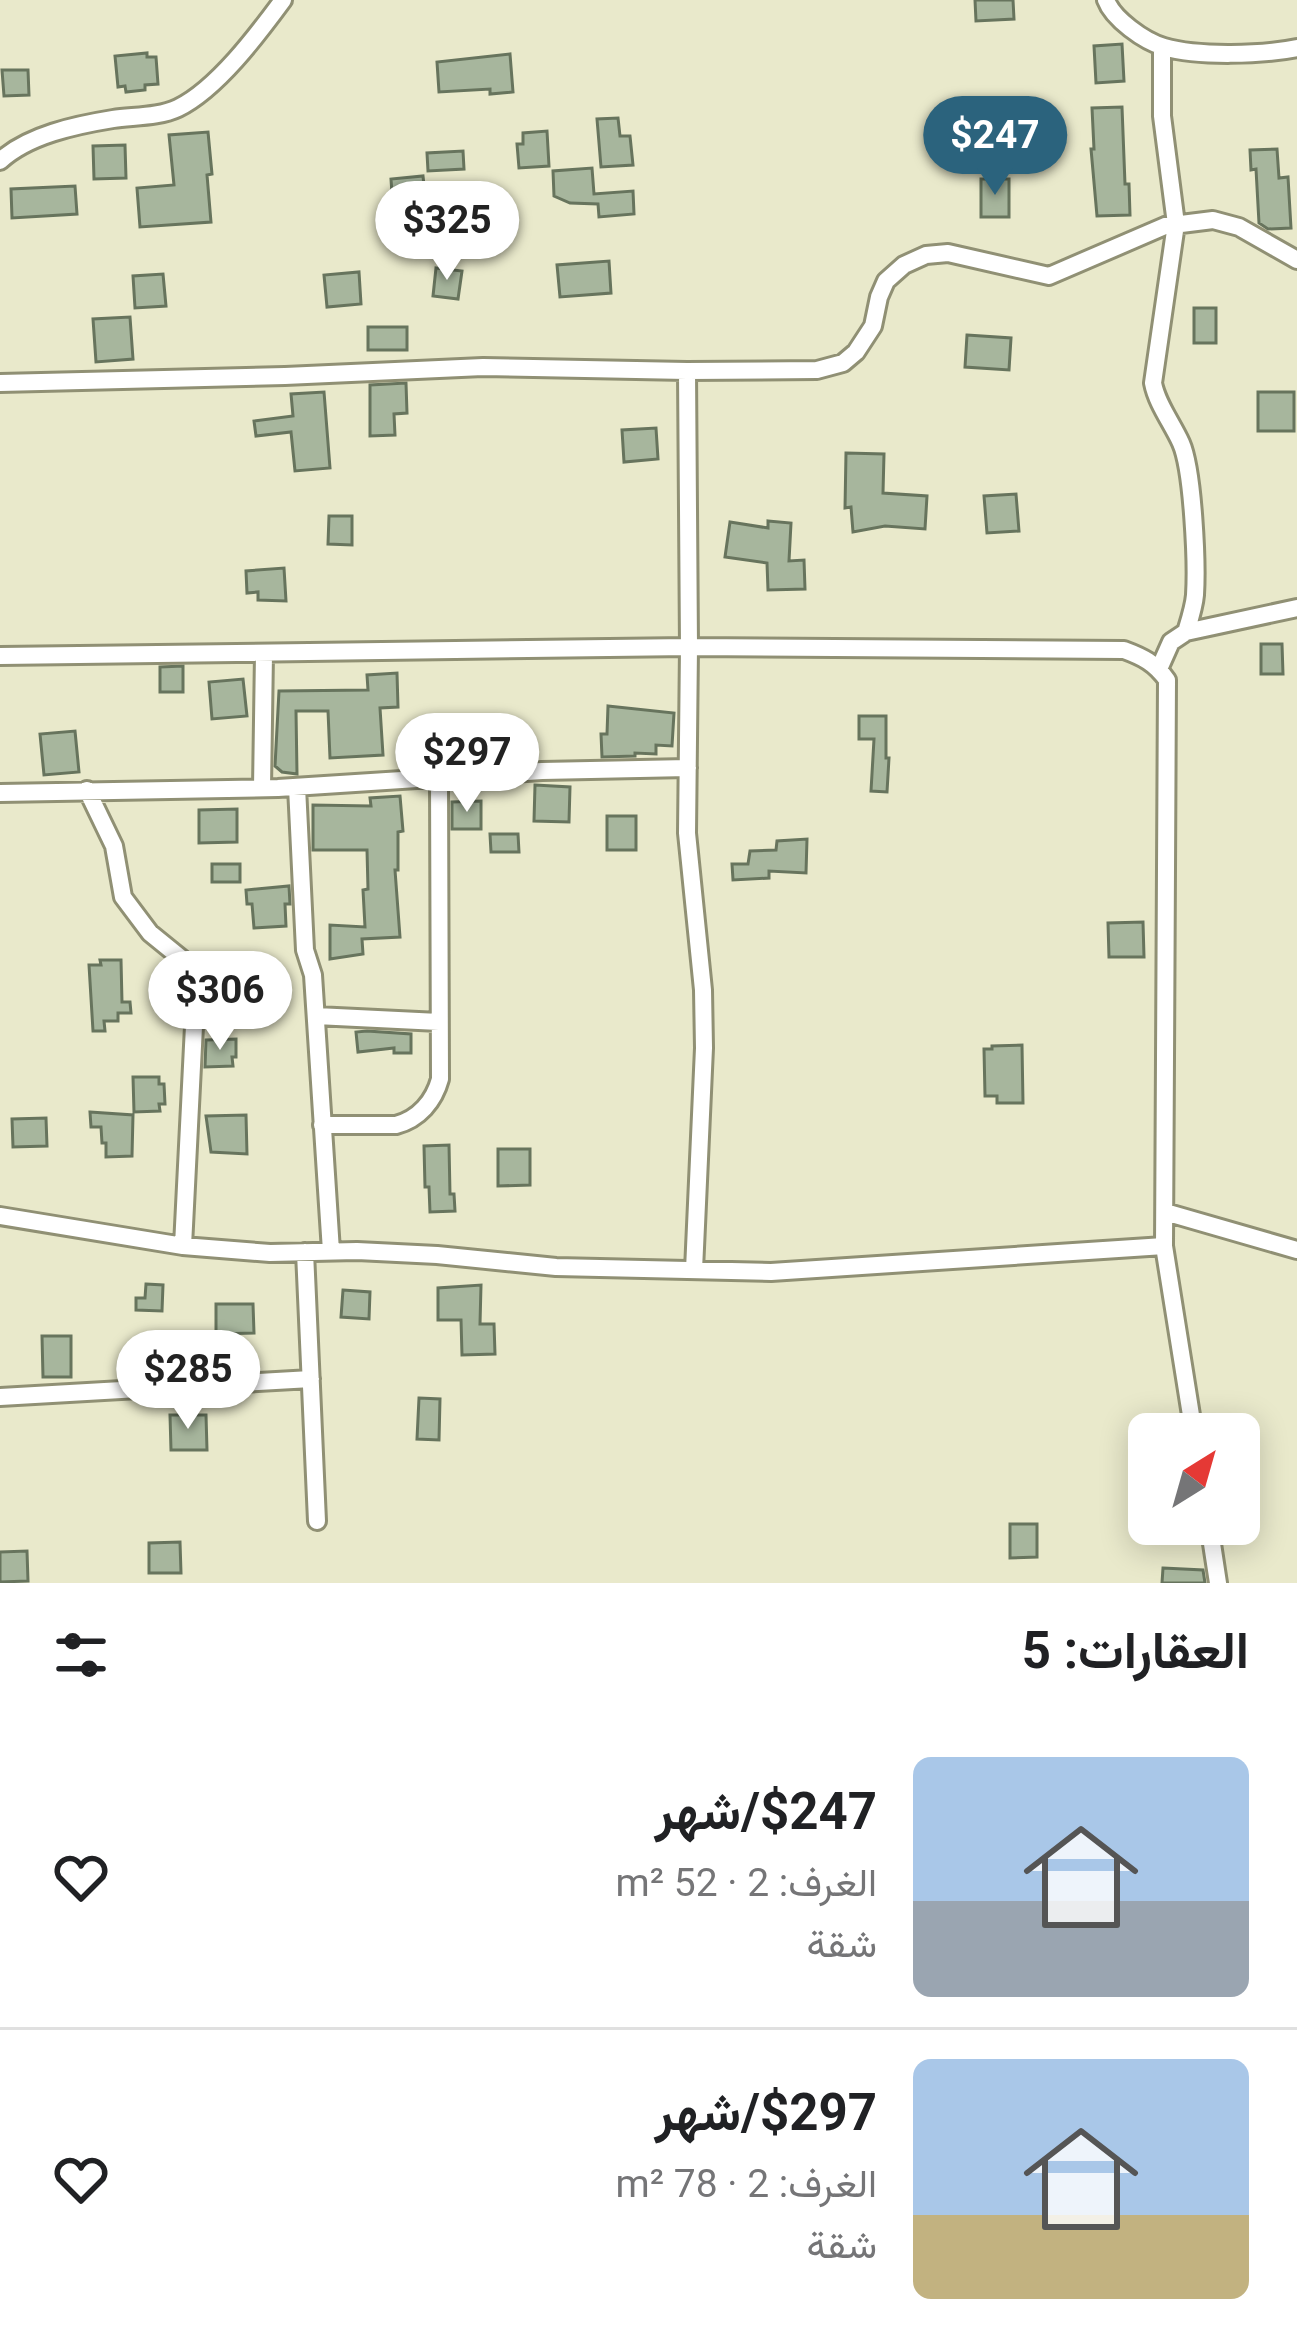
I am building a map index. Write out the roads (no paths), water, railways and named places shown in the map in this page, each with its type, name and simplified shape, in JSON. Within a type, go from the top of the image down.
[{"type":"street","points":[[0,161],[23,144],[77,126],[181,107],[214,81],[283,0]]},
{"type":"street","points":[[1106,0],[1109,9],[1132,29],[1162,47],[1223,54],[1297,48]]},
{"type":"street","points":[[1162,47],[1162,116],[1176,224],[1154,382],[1155,393],[1184,448],[1187,467],[1195,576],[1186,632]]},
{"type":"street","points":[[0,383],[483,367],[817,370],[844,363],[856,352],[873,326],[886,280],[926,255],[948,253],[1049,276],[1165,226],[1213,220],[1239,227],[1297,260]]},
{"type":"street","points":[[687,371],[688,859],[703,990],[704,1048],[694,1270]]},
{"type":"street","points":[[1159,669],[1171,642],[1186,632],[1297,608]]},
{"type":"street","points":[[0,656],[689,647],[1124,650],[1146,658],[1167,680],[1165,1246],[1192,1413]]},
{"type":"street","points":[[262,788],[264,653]]},
{"type":"street","points":[[0,793],[297,787],[542,771],[688,768]]},
{"type":"street","points":[[322,1125],[396,1125],[418,1115],[437,1091],[439,779]]},
{"type":"street","points":[[297,787],[305,950],[313,975],[331,1251]]},
{"type":"street","points":[[87,790],[114,846],[123,897],[150,933],[182,959],[196,986],[183,1246]]},
{"type":"street","points":[[316,1016],[439,1022]]},
{"type":"street","points":[[1165,1212],[1297,1250]]},
{"type":"street","points":[[0,1216],[183,1246],[270,1253],[437,1255],[556,1268],[771,1272],[1165,1246]]},
{"type":"street","points":[[304,1252],[317,1521]]},
{"type":"street","points":[[0,1397],[310,1379]]},
{"type":"street","points":[[1212,1545],[1218,1583]]}]
